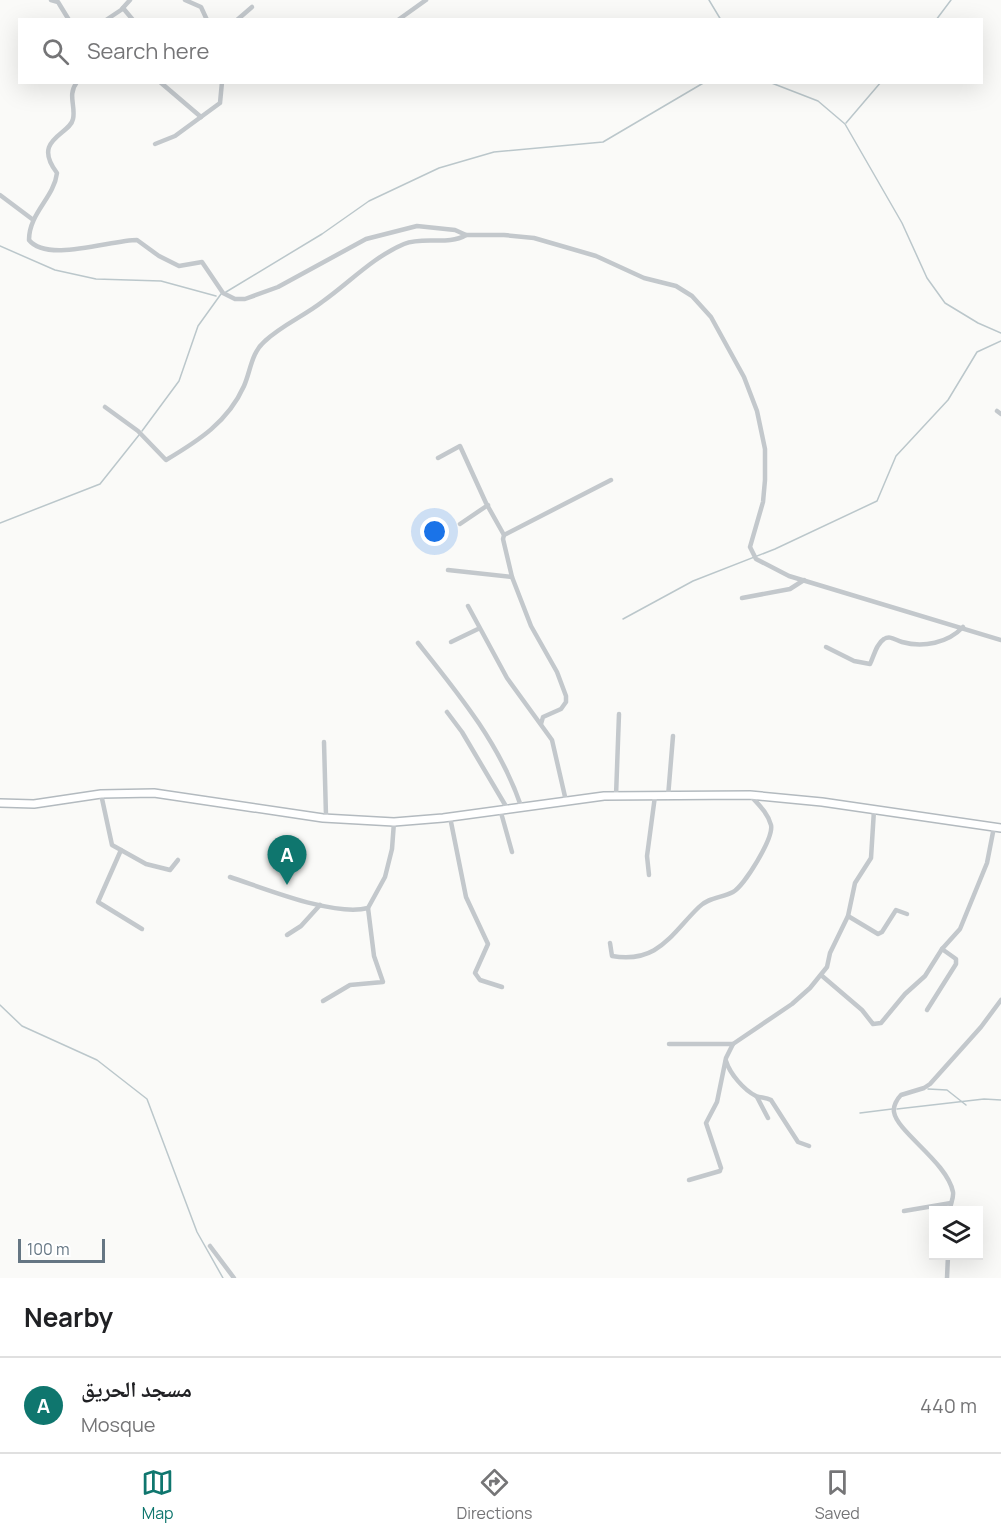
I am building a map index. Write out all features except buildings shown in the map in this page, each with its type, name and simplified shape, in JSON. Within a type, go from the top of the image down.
[{"type":"street","points":[[51,0],[58,1],[68,18]]},
{"type":"street","points":[[109,18],[130,0]]},
{"type":"street","points":[[185,0],[201,6],[206,18]]},
{"type":"street","points":[[401,18],[426,0]]},
{"type":"street","points":[[239,18],[252,7]]},
{"type":"street","points":[[123,8],[131,18]]},
{"type":"street","points":[[76,84],[72,94],[73,118],[70,125],[54,138],[49,153],[50,161],[57,173],[56,181],[32,219],[29,240],[38,247],[55,250],[137,240],[179,266],[202,262],[224,292],[235,299],[253,296],[278,287],[366,239],[417,226],[455,230],[466,234],[534,238],[596,256],[644,278],[676,286],[692,296],[711,316],[744,377],[763,435],[764,494],[750,552],[756,559],[776,570],[804,580],[1001,640]]},
{"type":"street","points":[[162,84],[201,117]]},
{"type":"street","points":[[155,144],[175,136],[220,103],[222,84]]},
{"type":"street","points":[[0,195],[32,219]]},
{"type":"street","points":[[105,407],[138,431],[166,460],[217,426],[240,394],[252,358],[264,341],[322,303],[352,275],[363,271],[403,244],[429,239],[459,239],[466,234]]},
{"type":"street","points":[[438,458],[460,446],[504,534],[503,539],[512,577],[534,632],[557,672],[566,696],[566,702],[561,709],[543,717],[541,724]]},
{"type":"street","points":[[504,534],[611,480]]},
{"type":"street","points":[[460,524],[488,505]]},
{"type":"street","points":[[448,570],[512,577]]},
{"type":"street","points":[[742,598],[790,589],[804,580]]},
{"type":"street","points":[[468,606],[478,628],[518,695],[554,743],[566,801]]},
{"type":"street","points":[[826,647],[854,661],[870,664],[881,641],[885,638],[891,637],[903,643],[936,644],[949,639],[963,627]]},
{"type":"street","points":[[451,642],[478,628]]},
{"type":"street","points":[[417,643],[470,709],[506,768],[521,806]]},
{"type":"street","points":[[447,712],[462,732],[503,809],[512,852]]},
{"type":"street","points":[[616,796],[619,714]]},
{"type":"street","points":[[668,797],[673,736]]},
{"type":"street","points":[[324,742],[326,816]]},
{"type":"street","points":[[0,803],[34,804],[101,794],[154,793],[326,816],[394,822],[616,796],[750,795],[997,828],[987,863],[960,929],[942,949],[925,976],[905,994],[881,1023],[876,1026],[833,982],[821,975]]},
{"type":"street","points":[[101,794],[112,845],[146,864],[170,870],[178,860]]},
{"type":"street","points":[[610,943],[612,957],[632,958],[651,953],[677,933],[706,902],[736,890],[764,849],[772,830],[768,818],[750,795]]},
{"type":"street","points":[[649,875],[646,856],[655,796]]},
{"type":"street","points":[[689,1180],[720,1170],[706,1124],[717,1102],[726,1059],[733,1044],[792,1004],[821,975],[848,916],[855,883],[871,858],[874,810]]},
{"type":"street","points":[[450,816],[466,897],[488,944],[475,974],[480,981],[502,987]]},
{"type":"street","points":[[323,1001],[350,986],[383,982],[374,956],[368,908],[385,877],[392,849],[394,822]]},
{"type":"street","points":[[121,850],[98,902],[142,929]]},
{"type":"street","points":[[230,877],[320,905],[368,908]]},
{"type":"street","points":[[287,935],[301,926],[320,905]]},
{"type":"street","points":[[848,916],[878,934],[882,932],[896,910],[907,914]]},
{"type":"street","points":[[927,1010],[956,964],[956,959],[942,949]]},
{"type":"street","points":[[951,1206],[953,1191],[944,1173],[898,1120],[894,1110],[901,1095],[930,1084],[981,1027],[1001,1000]]},
{"type":"street","points":[[669,1044],[733,1044]]},
{"type":"street","points":[[726,1059],[729,1069],[748,1091],[757,1097],[771,1100],[798,1142],[808,1146]]},
{"type":"street","points":[[757,1097],[768,1118]]},
{"type":"street","points":[[904,1211],[951,1203]]},
{"type":"street","points":[[210,1246],[234,1278]]},
{"type":"street","points":[[947,1278],[948,1260]]},
{"type":"waterway","points":[[709,0],[720,18]]},
{"type":"waterway","points":[[938,18],[951,0]]},
{"type":"waterway","points":[[226,292],[322,234],[369,201],[439,168],[494,152],[603,142],[702,84]]},
{"type":"waterway","points":[[774,84],[818,101],[845,124],[902,223],[927,278],[945,303],[978,323],[1001,333]]},
{"type":"waterway","points":[[846,123],[879,84]]},
{"type":"waterway","points":[[0,246],[55,270],[96,279],[161,281],[216,296]]},
{"type":"waterway","points":[[142,431],[179,381],[198,326],[221,294]]},
{"type":"waterway","points":[[623,619],[693,581],[775,549],[877,501],[896,456],[948,400],[977,352],[1001,341]]},
{"type":"waterway","points":[[0,523],[100,484],[139,435]]},
{"type":"waterway","points":[[0,1005],[22,1026],[97,1060],[147,1099],[197,1232],[223,1278]]},
{"type":"waterway","points":[[928,1089],[947,1090],[966,1105]]},
{"type":"waterway","points":[[897,1109],[984,1099],[1001,1100]]},
{"type":"waterway","points":[[860,1113],[892,1109]]},
{"type":"place","name":"مسجد الحريق","points":[[287,885]]}]
